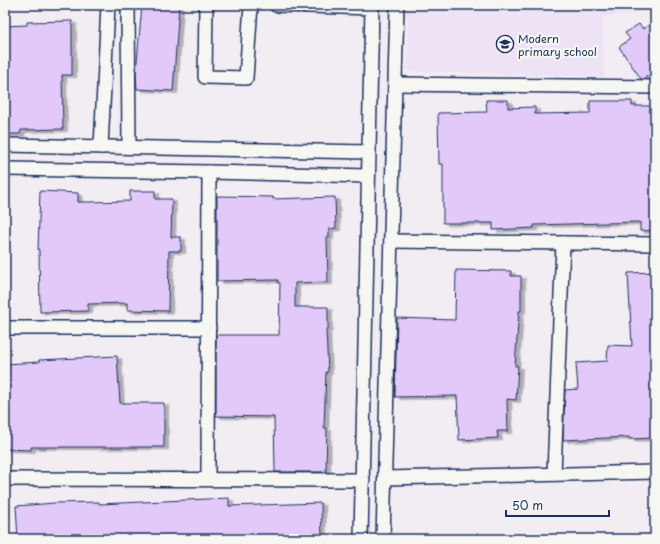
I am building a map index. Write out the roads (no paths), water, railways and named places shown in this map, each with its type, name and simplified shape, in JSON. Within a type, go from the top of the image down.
[{"type":"street","points":[[101,147],[108,5]]},
{"type":"street","points":[[128,5],[129,147]]},
{"type":"street","points":[[206,5],[205,77],[246,78],[251,5]]},
{"type":"street","points":[[276,5],[372,6],[361,539]]},
{"type":"street","points":[[384,539],[397,5]]},
{"type":"street","points":[[395,84],[655,87]]},
{"type":"street","points":[[5,145],[369,152]]},
{"type":"street","points":[[5,169],[368,176]]},
{"type":"street","points":[[208,479],[209,172]]},
{"type":"street","points":[[391,241],[655,244]]},
{"type":"street","points":[[554,474],[563,243]]},
{"type":"street","points":[[5,328],[209,328]]},
{"type":"street","points":[[385,478],[655,472]]},
{"type":"street","points":[[5,479],[363,480]]},
{"type":"place","name":"Modern primary school","points":[[505,44]]}]
